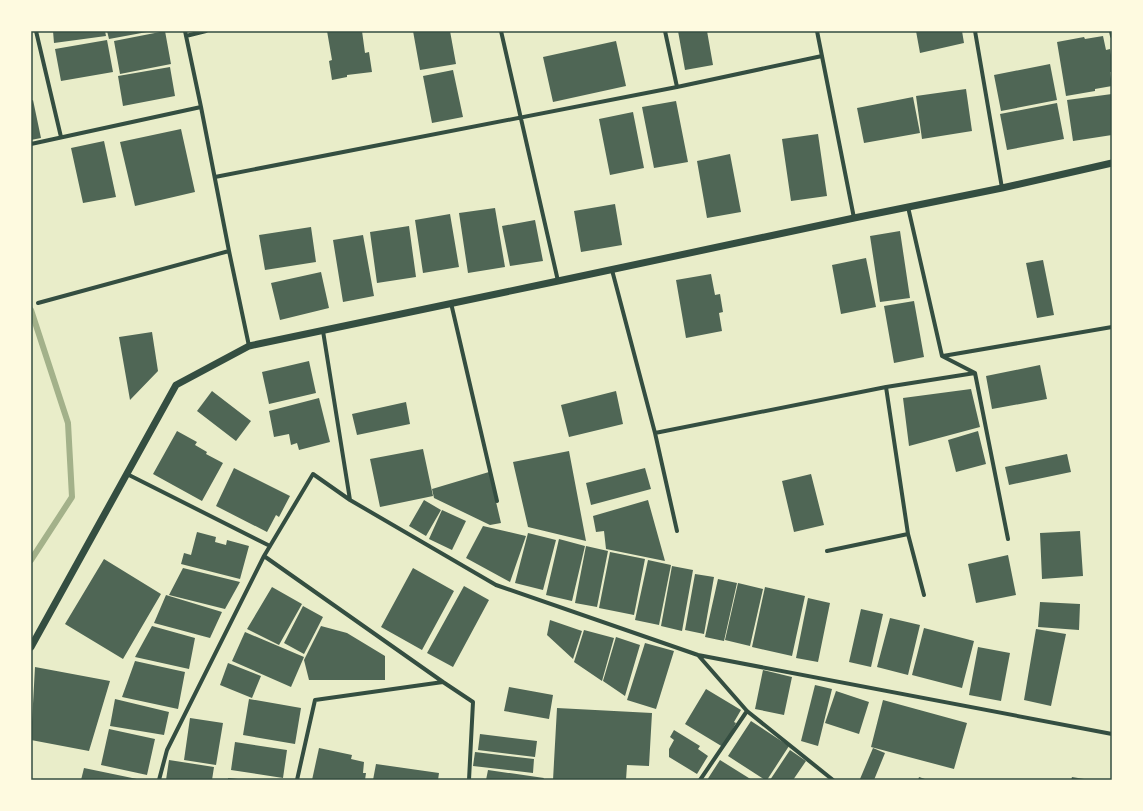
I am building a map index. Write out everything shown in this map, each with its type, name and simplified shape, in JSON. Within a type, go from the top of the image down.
[{"type":"street","points":[[36,31],[61,136]]},
{"type":"street","points":[[185,31],[249,346]]},
{"type":"street","points":[[186,36],[206,31]]},
{"type":"street","points":[[501,31],[558,281]]},
{"type":"street","points":[[665,31],[677,86]]},
{"type":"street","points":[[817,31],[854,218]]},
{"type":"street","points":[[975,31],[1002,188]]},
{"type":"street","points":[[1111,31],[1112,36]]},
{"type":"street","points":[[215,177],[822,56]]},
{"type":"street","points":[[31,144],[61,136],[201,107]]},
{"type":"street","points":[[31,647],[176,385],[249,346],[908,206],[1002,188],[1112,163]]},
{"type":"street","points":[[908,206],[942,356],[975,373]]},
{"type":"street","points":[[38,303],[229,251]]},
{"type":"street","points":[[612,270],[654,433],[677,531]]},
{"type":"street","points":[[451,303],[497,501]]},
{"type":"street","points":[[942,356],[1112,327]]},
{"type":"street","points":[[323,331],[350,500]]},
{"type":"street","points":[[654,433],[886,387],[975,373]]},
{"type":"street","points":[[975,373],[1008,539]]},
{"type":"street","points":[[886,387],[908,534],[924,595]]},
{"type":"street","points":[[127,474],[270,546]]},
{"type":"street","points":[[159,780],[167,750],[264,556],[313,474],[350,500],[496,585],[698,655],[1112,734]]},
{"type":"street","points":[[827,551],[908,534]]},
{"type":"street","points":[[264,556],[443,682],[474,702],[469,780]]},
{"type":"street","points":[[698,655],[747,710],[833,780]]},
{"type":"street","points":[[297,780],[314,700],[443,682]]},
{"type":"street","points":[[700,780],[747,710]]},
{"type":"building","points":[[53,31],[105,31],[106,36],[54,43]]},
{"type":"building","points":[[107,31],[147,31],[147,32],[109,39]]},
{"type":"building","points":[[165,31],[171,64],[120,74],[114,41]]},
{"type":"building","points":[[327,31],[362,31],[365,53],[369,52],[372,72],[347,75],[347,77],[332,80],[329,61],[332,60]]},
{"type":"building","points":[[413,31],[450,31],[456,64],[420,70]]},
{"type":"building","points":[[678,31],[707,31],[713,65],[685,70]]},
{"type":"building","points":[[916,31],[962,31],[964,43],[920,53]]},
{"type":"building","points":[[1103,36],[1106,50],[1110,49],[1112,61],[1112,72],[1110,72],[1112,86],[1095,89],[1095,91],[1066,96],[1057,42],[1084,37],[1085,39]]},
{"type":"building","points":[[107,40],[113,72],[61,81],[55,49]]},
{"type":"building","points":[[616,41],[626,86],[553,102],[543,57]]},
{"type":"building","points":[[1050,64],[1057,100],[1001,111],[994,75]]},
{"type":"building","points":[[170,67],[175,96],[123,106],[118,76]]},
{"type":"building","points":[[453,70],[463,117],[432,123],[423,76]]},
{"type":"building","points":[[966,89],[972,131],[922,139],[916,96]]},
{"type":"building","points":[[1112,94],[1112,135],[1073,141],[1067,100]]},
{"type":"building","points":[[913,97],[920,133],[864,143],[857,108]]},
{"type":"building","points":[[33,100],[41,138],[31,140],[31,101]]},
{"type":"building","points":[[676,101],[688,162],[654,168],[642,107]]},
{"type":"building","points":[[1057,103],[1064,139],[1007,150],[1000,114]]},
{"type":"building","points":[[633,112],[644,168],[610,175],[599,119]]},
{"type":"building","points":[[181,129],[195,192],[135,206],[120,142]]},
{"type":"building","points":[[818,134],[827,196],[791,201],[782,139]]},
{"type":"building","points":[[104,141],[116,197],[83,203],[71,148]]},
{"type":"building","points":[[730,154],[741,212],[707,218],[697,161]]},
{"type":"building","points":[[615,204],[622,245],[581,252],[574,211]]},
{"type":"building","points":[[495,208],[505,267],[468,273],[459,213]]},
{"type":"building","points":[[450,214],[459,267],[423,273],[415,220]]},
{"type":"building","points":[[535,220],[543,261],[510,266],[502,226]]},
{"type":"building","points":[[409,226],[416,277],[377,283],[370,232]]},
{"type":"building","points":[[311,227],[316,262],[265,270],[259,235]]},
{"type":"building","points":[[900,231],[910,298],[880,302],[870,236]]},
{"type":"building","points":[[363,235],[374,296],[343,302],[333,240]]},
{"type":"building","points":[[866,258],[876,307],[841,314],[832,265]]},
{"type":"building","points":[[1043,260],[1054,315],[1037,318],[1026,263]]},
{"type":"building","points":[[321,272],[329,308],[280,320],[271,283]]},
{"type":"building","points":[[711,274],[715,295],[720,294],[723,312],[719,313],[722,331],[686,338],[676,280]]},
{"type":"building","points":[[914,301],[924,357],[894,363],[884,306]]},
{"type":"building","points":[[152,332],[158,371],[130,400],[119,337]]},
{"type":"building","points":[[309,361],[316,393],[269,404],[262,372]]},
{"type":"building","points":[[1040,365],[1047,399],[992,409],[986,376]]},
{"type":"building","points":[[971,389],[980,427],[909,446],[903,398]]},
{"type":"building","points":[[212,391],[251,421],[236,441],[197,411]]},
{"type":"building","points":[[616,391],[623,424],[569,437],[561,405]]},
{"type":"building","points":[[319,398],[330,442],[299,450],[297,443],[291,445],[289,434],[274,437],[269,411]]},
{"type":"building","points":[[406,402],[410,424],[357,435],[352,414]]},
{"type":"building","points":[[177,431],[197,442],[195,445],[207,452],[206,454],[223,463],[202,501],[153,474]]},
{"type":"building","points":[[978,431],[986,464],[956,472],[948,440]]},
{"type":"building","points":[[423,449],[433,496],[380,507],[370,459]]},
{"type":"building","points":[[569,451],[586,541],[528,527],[513,462]]},
{"type":"building","points":[[1067,454],[1071,472],[1009,485],[1005,467]]},
{"type":"building","points":[[234,468],[290,496],[279,517],[276,515],[267,532],[216,506]]},
{"type":"building","points":[[645,468],[651,489],[591,505],[586,483]]},
{"type":"building","points":[[489,472],[501,523],[490,525],[434,498],[432,489]]},
{"type":"building","points":[[811,474],[824,525],[794,532],[782,481]]},
{"type":"building","points":[[424,500],[441,510],[426,536],[409,526]]},
{"type":"building","points":[[648,500],[665,561],[606,549],[604,531],[596,532],[593,516]]},
{"type":"building","points":[[442,510],[466,521],[452,550],[429,539]]},
{"type":"building","points":[[483,526],[526,536],[510,582],[466,558]]},
{"type":"building","points":[[1080,531],[1083,576],[1042,579],[1040,533]]},
{"type":"building","points":[[197,532],[216,537],[215,542],[226,545],[227,540],[249,546],[240,579],[181,564],[184,553],[191,555]]},
{"type":"building","points":[[528,533],[556,540],[543,590],[515,583]]},
{"type":"building","points":[[559,539],[585,546],[572,601],[546,595]]},
{"type":"building","points":[[586,546],[608,551],[597,607],[575,603]]},
{"type":"building","points":[[610,552],[645,559],[634,615],[599,608]]},
{"type":"building","points":[[1008,555],[1016,595],[976,603],[968,564]]},
{"type":"building","points":[[104,559],[161,594],[123,659],[65,624]]},
{"type":"building","points":[[648,560],[671,565],[659,625],[635,620]]},
{"type":"building","points":[[672,566],[693,570],[682,631],[661,626]]},
{"type":"building","points":[[183,568],[240,582],[225,609],[169,595]]},
{"type":"building","points":[[413,568],[454,591],[422,650],[381,627]]},
{"type":"building","points":[[695,574],[714,577],[704,634],[685,630]]},
{"type":"building","points":[[718,579],[737,583],[724,641],[705,637]]},
{"type":"building","points":[[738,583],[763,589],[750,646],[725,640]]},
{"type":"building","points":[[464,586],[489,600],[453,667],[427,653]]},
{"type":"building","points":[[272,587],[302,604],[279,645],[247,629]]},
{"type":"building","points":[[765,587],[805,596],[792,656],[752,647]]},
{"type":"building","points":[[166,595],[222,612],[210,638],[154,623]]},
{"type":"building","points":[[808,598],[830,603],[818,662],[796,658]]},
{"type":"building","points":[[1040,602],[1080,604],[1079,630],[1038,627]]},
{"type":"building","points":[[303,606],[323,617],[304,654],[284,643]]},
{"type":"building","points":[[861,609],[883,614],[871,667],[849,662]]},
{"type":"building","points":[[890,618],[920,625],[908,675],[877,667]]},
{"type":"building","points":[[550,620],[582,631],[573,659],[547,635]]},
{"type":"building","points":[[152,626],[195,638],[189,669],[135,657]]},
{"type":"building","points":[[321,626],[347,633],[385,656],[385,680],[309,680],[304,660]]},
{"type":"building","points":[[924,628],[974,641],[962,688],[912,675]]},
{"type":"building","points":[[1036,629],[1066,634],[1051,706],[1024,700]]},
{"type":"building","points":[[584,630],[614,638],[602,681],[574,662]]},
{"type":"building","points":[[245,632],[304,657],[291,687],[232,661]]},
{"type":"building","points":[[616,637],[640,645],[625,696],[603,681]]},
{"type":"building","points":[[645,643],[674,651],[656,709],[627,700]]},
{"type":"building","points":[[978,647],[1010,653],[1001,701],[969,695]]},
{"type":"building","points":[[135,661],[185,672],[178,709],[122,697]]},
{"type":"building","points":[[228,663],[261,676],[252,698],[220,685]]},
{"type":"building","points":[[35,667],[110,681],[89,751],[31,740]]},
{"type":"building","points":[[763,670],[792,677],[784,715],[755,709]]},
{"type":"building","points":[[815,685],[832,689],[818,746],[801,741]]},
{"type":"building","points":[[509,687],[553,695],[549,719],[504,711]]},
{"type":"building","points":[[706,689],[741,710],[723,747],[685,724]]},
{"type":"building","points":[[836,691],[869,702],[859,734],[825,723]]},
{"type":"building","points":[[115,699],[169,712],[164,735],[110,726]]},
{"type":"building","points":[[249,699],[301,708],[295,744],[243,735]]},
{"type":"building","points":[[883,700],[967,723],[954,769],[871,747]]},
{"type":"building","points":[[557,708],[652,713],[649,766],[627,765],[626,780],[553,780]]},
{"type":"building","points":[[190,718],[223,723],[216,765],[184,760]]},
{"type":"building","points":[[751,721],[789,746],[767,780],[728,756]]},
{"type":"building","points":[[109,729],[155,739],[147,775],[101,765]]},
{"type":"building","points":[[674,730],[700,746],[698,749],[708,756],[697,774],[669,757],[669,749],[674,740],[670,737]]},
{"type":"building","points":[[480,734],[537,741],[535,757],[478,750]]},
{"type":"building","points":[[235,742],[287,750],[283,778],[231,770]]},
{"type":"building","points":[[319,748],[352,755],[351,759],[364,762],[363,773],[366,773],[365,780],[312,780]]},
{"type":"building","points":[[873,748],[885,753],[874,780],[862,780],[860,779]]},
{"type":"building","points":[[790,750],[806,761],[793,780],[770,780]]},
{"type":"building","points":[[475,752],[534,759],[533,773],[473,766]]},
{"type":"building","points":[[169,760],[214,767],[212,780],[166,780]]},
{"type":"building","points":[[720,760],[752,780],[707,780]]},
{"type":"building","points":[[376,764],[439,773],[438,780],[373,780]]},
{"type":"building","points":[[84,768],[137,779],[137,780],[81,780]]},
{"type":"building","points":[[488,770],[544,778],[543,780],[486,780]]},
{"type":"building","points":[[919,777],[928,780],[918,780]]},
{"type":"building","points":[[1072,777],[1084,779],[1084,780],[1071,780]]},
{"type":"building","points":[[228,778],[238,779],[238,780],[228,780]]},
{"type":"waterway","points":[[31,310],[68,423],[72,497],[31,560]]}]
